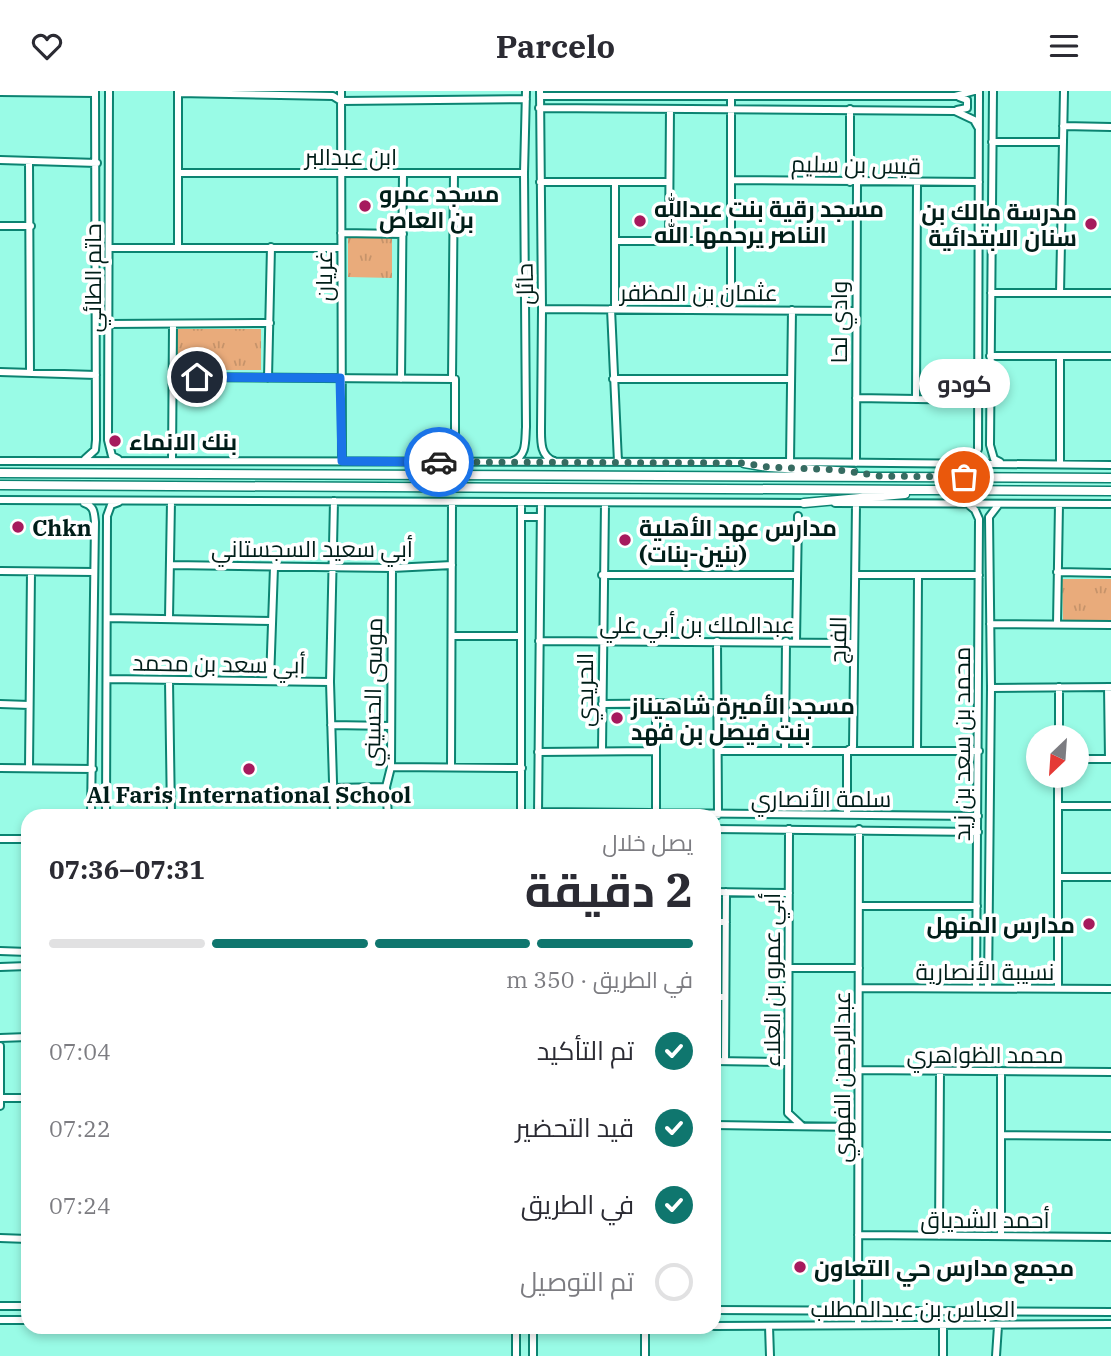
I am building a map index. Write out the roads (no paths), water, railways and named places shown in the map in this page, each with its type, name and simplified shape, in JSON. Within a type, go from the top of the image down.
[{"type":"main road","points":[[744,463],[880,476]]},
{"type":"main road","points":[[0,473],[1111,478]]},
{"type":"main road","points":[[0,485],[1111,491]]},
{"type":"main road","points":[[804,503],[891,496],[926,490]]},
{"type":"street","name":"حاتم الطائي","points":[[108,440],[109,91]]},
{"type":"street","name":"غريان","points":[[341,91],[342,461]]},
{"type":"street","points":[[955,96],[976,91],[978,127],[978,443],[973,460],[965,463]]},
{"type":"street","points":[[993,91],[990,445],[994,459],[1002,463]]},
{"type":"street","points":[[1060,293],[1064,91]]},
{"type":"street","points":[[0,92],[95,92]]},
{"type":"street","name":"حاتم الطائي","points":[[85,460],[95,450],[96,440],[95,92]]},
{"type":"street","points":[[178,247],[178,92],[279,93],[333,96],[341,101],[526,95]]},
{"type":"street","points":[[540,93],[559,96],[731,97],[921,93],[955,96],[967,100],[969,104],[967,108],[955,111],[540,109]]},
{"type":"street","name":"حائل","points":[[540,93],[541,439]]},
{"type":"street","name":"حائل","points":[[525,437],[526,95]]},
{"type":"street","points":[[559,96],[552,98],[550,103],[559,109]]},
{"type":"street","points":[[731,97],[731,310]]},
{"type":"street","points":[[669,241],[670,109]]},
{"type":"street","name":"وادي لحا","points":[[850,110],[856,310],[856,463]]},
{"type":"street","points":[[955,111],[974,120],[978,127]]},
{"type":"street","points":[[1063,126],[1111,127]]},
{"type":"street","points":[[992,142],[1063,142]]},
{"type":"street","points":[[0,160],[97,163]]},
{"type":"street","points":[[29,160],[30,372]]},
{"type":"street","name":"ابن عبدالبر","points":[[178,173],[524,173]]},
{"type":"street","points":[[401,379],[404,173]]},
{"type":"street","points":[[454,173],[455,462]]},
{"type":"street","name":"قيس بن سليم","points":[[732,180],[979,182]]},
{"type":"street","points":[[540,182],[669,182]]},
{"type":"street","points":[[615,182],[613,379],[618,463]]},
{"type":"street","points":[[916,399],[917,182]]},
{"type":"street","points":[[0,226],[31,226]]},
{"type":"street","points":[[341,233],[403,234]]},
{"type":"street","points":[[616,241],[732,240]]},
{"type":"street","points":[[268,377],[271,247]]},
{"type":"street","points":[[110,248],[341,248]]},
{"type":"street","points":[[991,293],[1111,293]]},
{"type":"street","name":"عثمان بن المظفر","points":[[542,309],[856,310]]},
{"type":"street","points":[[790,462],[792,310]]},
{"type":"street","points":[[110,324],[270,323]]},
{"type":"street","points":[[172,460],[173,325]]},
{"type":"street","points":[[990,356],[1111,356]]},
{"type":"street","points":[[1060,356],[1060,464]]},
{"type":"street","points":[[0,372],[96,375]]},
{"type":"street","points":[[174,377],[454,379]]},
{"type":"street","points":[[613,379],[791,379]]},
{"type":"street","points":[[856,398],[978,400]]},
{"type":"street","points":[[525,437],[527,442],[534,446],[541,439]]},
{"type":"street","points":[[507,463],[519,459],[523,453],[525,437]]},
{"type":"street","points":[[541,439],[544,454],[550,460],[563,463]]},
{"type":"street","points":[[96,440],[102,443],[108,440],[112,456],[120,460]]},
{"type":"street","points":[[978,443],[984,449],[990,445]]},
{"type":"street","points":[[0,461],[1111,465]]},
{"type":"street","points":[[0,500],[1111,504]]},
{"type":"street","points":[[75,500],[90,505],[94,510],[91,809]]},
{"type":"street","points":[[106,809],[107,516],[111,505],[124,500]]},
{"type":"street","points":[[169,618],[171,501]]},
{"type":"street","points":[[334,501],[330,682],[334,809]]},
{"type":"street","points":[[451,767],[452,502]]},
{"type":"street","points":[[521,503],[521,809]]},
{"type":"street","points":[[538,809],[541,503]]},
{"type":"street","name":"الحريدي","points":[[602,750],[605,503]]},
{"type":"street","name":"الفرج","points":[[847,815],[847,751],[853,747],[856,503]]},
{"type":"street","name":"محمد بن سعد بن زيد","points":[[967,504],[975,510],[979,519],[976,988]]},
{"type":"street","name":"محمد بن سعد بن زيد","points":[[988,988],[991,688],[989,517],[999,504]]},
{"type":"street","points":[[1057,624],[1059,504]]},
{"type":"street","points":[[796,642],[797,516]]},
{"type":"street","points":[[521,517],[540,517]]},
{"type":"street","name":"أبي سعيد السجستاني","points":[[171,565],[332,565],[392,568],[452,565]]},
{"type":"street","points":[[270,681],[274,567]]},
{"type":"street","name":"موسى الحسيني","points":[[388,809],[386,787],[391,767],[392,568]]},
{"type":"street","points":[[0,571],[94,572]]},
{"type":"street","points":[[29,768],[31,572]]},
{"type":"street","points":[[1057,572],[1111,573]]},
{"type":"street","points":[[603,575],[797,575]]},
{"type":"street","points":[[855,575],[979,575]]},
{"type":"street","points":[[917,751],[918,575]]},
{"type":"street","points":[[107,618],[272,621]]},
{"type":"street","points":[[990,624],[1111,625]]},
{"type":"street","points":[[452,636],[521,636]]},
{"type":"street","name":"عبدالملك بن أبي علي","points":[[539,641],[854,643]]},
{"type":"street","points":[[717,641],[718,809]]},
{"type":"street","points":[[785,751],[786,642]]},
{"type":"street","name":"أبي سعد بن محمد","points":[[108,679],[330,682]]},
{"type":"street","points":[[169,681],[172,809]]},
{"type":"street","points":[[1059,687],[1059,725]]},
{"type":"street","points":[[991,688],[1109,687],[1110,759],[1089,759]]},
{"type":"street","points":[[656,703],[656,809]]},
{"type":"street","points":[[602,704],[717,703]]},
{"type":"street","points":[[0,704],[29,705]]},
{"type":"street","points":[[331,725],[391,726]]},
{"type":"street","points":[[538,752],[656,751]]},
{"type":"street","points":[[718,751],[979,751]]},
{"type":"street","points":[[391,767],[522,768]]},
{"type":"street","points":[[0,768],[93,769]]},
{"type":"street","points":[[332,788],[386,787]]},
{"type":"street","points":[[1058,788],[1058,988]]},
{"type":"street","points":[[1058,806],[1111,806]]},
{"type":"street","name":"سلمة الأنصاري","points":[[721,815],[978,816]]},
{"type":"street","points":[[963,816],[972,824],[964,831]]},
{"type":"street","name":"سلمة الأنصاري","points":[[721,828],[978,832]]},
{"type":"street","name":"أبي عمرو بن العلاء","points":[[789,829],[788,1113],[802,1126]]},
{"type":"street","name":"عبدالرحمن الفهري","points":[[858,1325],[859,829]]},
{"type":"street","points":[[0,839],[21,839]]},
{"type":"street","points":[[1058,877],[1111,877]]},
{"type":"street","points":[[721,892],[789,893]]},
{"type":"street","points":[[725,1061],[726,892]]},
{"type":"street","points":[[859,906],[977,906]]},
{"type":"street","points":[[721,922],[726,922]]},
{"type":"street","points":[[0,951],[21,952]]},
{"type":"street","points":[[0,967],[21,966]]},
{"type":"street","points":[[789,968],[859,968]]},
{"type":"street","name":"نسيبة الأنصارية","points":[[859,988],[1111,989]]},
{"type":"street","points":[[0,1038],[21,1037]]},
{"type":"street","points":[[0,1046],[0,1106]]},
{"type":"street","points":[[721,1061],[787,1062]]},
{"type":"street","name":"محمد الظواهري","points":[[858,1070],[1111,1072]]},
{"type":"street","points":[[939,1236],[940,1071]]},
{"type":"street","points":[[1001,1072],[1001,1236]]},
{"type":"street","points":[[0,1098],[21,1098]]},
{"type":"street","points":[[721,1125],[858,1127]]},
{"type":"street","points":[[1001,1135],[1111,1136]]},
{"type":"street","name":"أحمد الشدياق","points":[[858,1235],[1111,1237]]},
{"type":"street","points":[[0,1238],[21,1239]]},
{"type":"street","points":[[0,1306],[21,1306]]},
{"type":"street","name":"العباس بن عبدالمطلب","points":[[721,1310],[1111,1312]]},
{"type":"street","points":[[846,1325],[851,1319],[847,1311]]},
{"type":"street","points":[[867,1312],[865,1321],[868,1325]]},
{"type":"street","points":[[0,1321],[21,1320]]},
{"type":"street","name":"العباس بن عبدالمطلب","points":[[721,1326],[1111,1324]]},
{"type":"street","points":[[769,1326],[770,1356]]},
{"type":"street","points":[[943,1326],[943,1356]]},
{"type":"street","points":[[996,1356],[998,1326]]},
{"type":"street","points":[[516,1334],[516,1356]]},
{"type":"street","points":[[533,1334],[533,1356]]},
{"type":"street","points":[[645,1334],[645,1356]]},
{"type":"place","name":"مسجد عمرو بن العاص","points":[[365,206]]},
{"type":"place","name":"مسجد رقية بنت عبدالله الناصر يرحمها الله","points":[[640,221]]},
{"type":"place","name":"مدرسة مالك بن سنان الابتدائية","points":[[1091,224]]},
{"type":"place","name":"بنك الانماء","points":[[115,441]]},
{"type":"place","name":"كودو","points":[[964,477]]},
{"type":"place","name":"Chkn","points":[[18,527]]},
{"type":"place","name":"مدارس عهد الأهلية (بنين-بنات)","points":[[625,540]]},
{"type":"place","name":"مسجد الأميرة شاهيناز بنت فيصل بن فهد","points":[[617,718]]},
{"type":"place","name":"Al Faris International School","points":[[249,769]]},
{"type":"place","name":"مدارس المنهل","points":[[1089,924]]},
{"type":"place","name":"مجمع مدارس حي التعاون","points":[[800,1267]]}]
